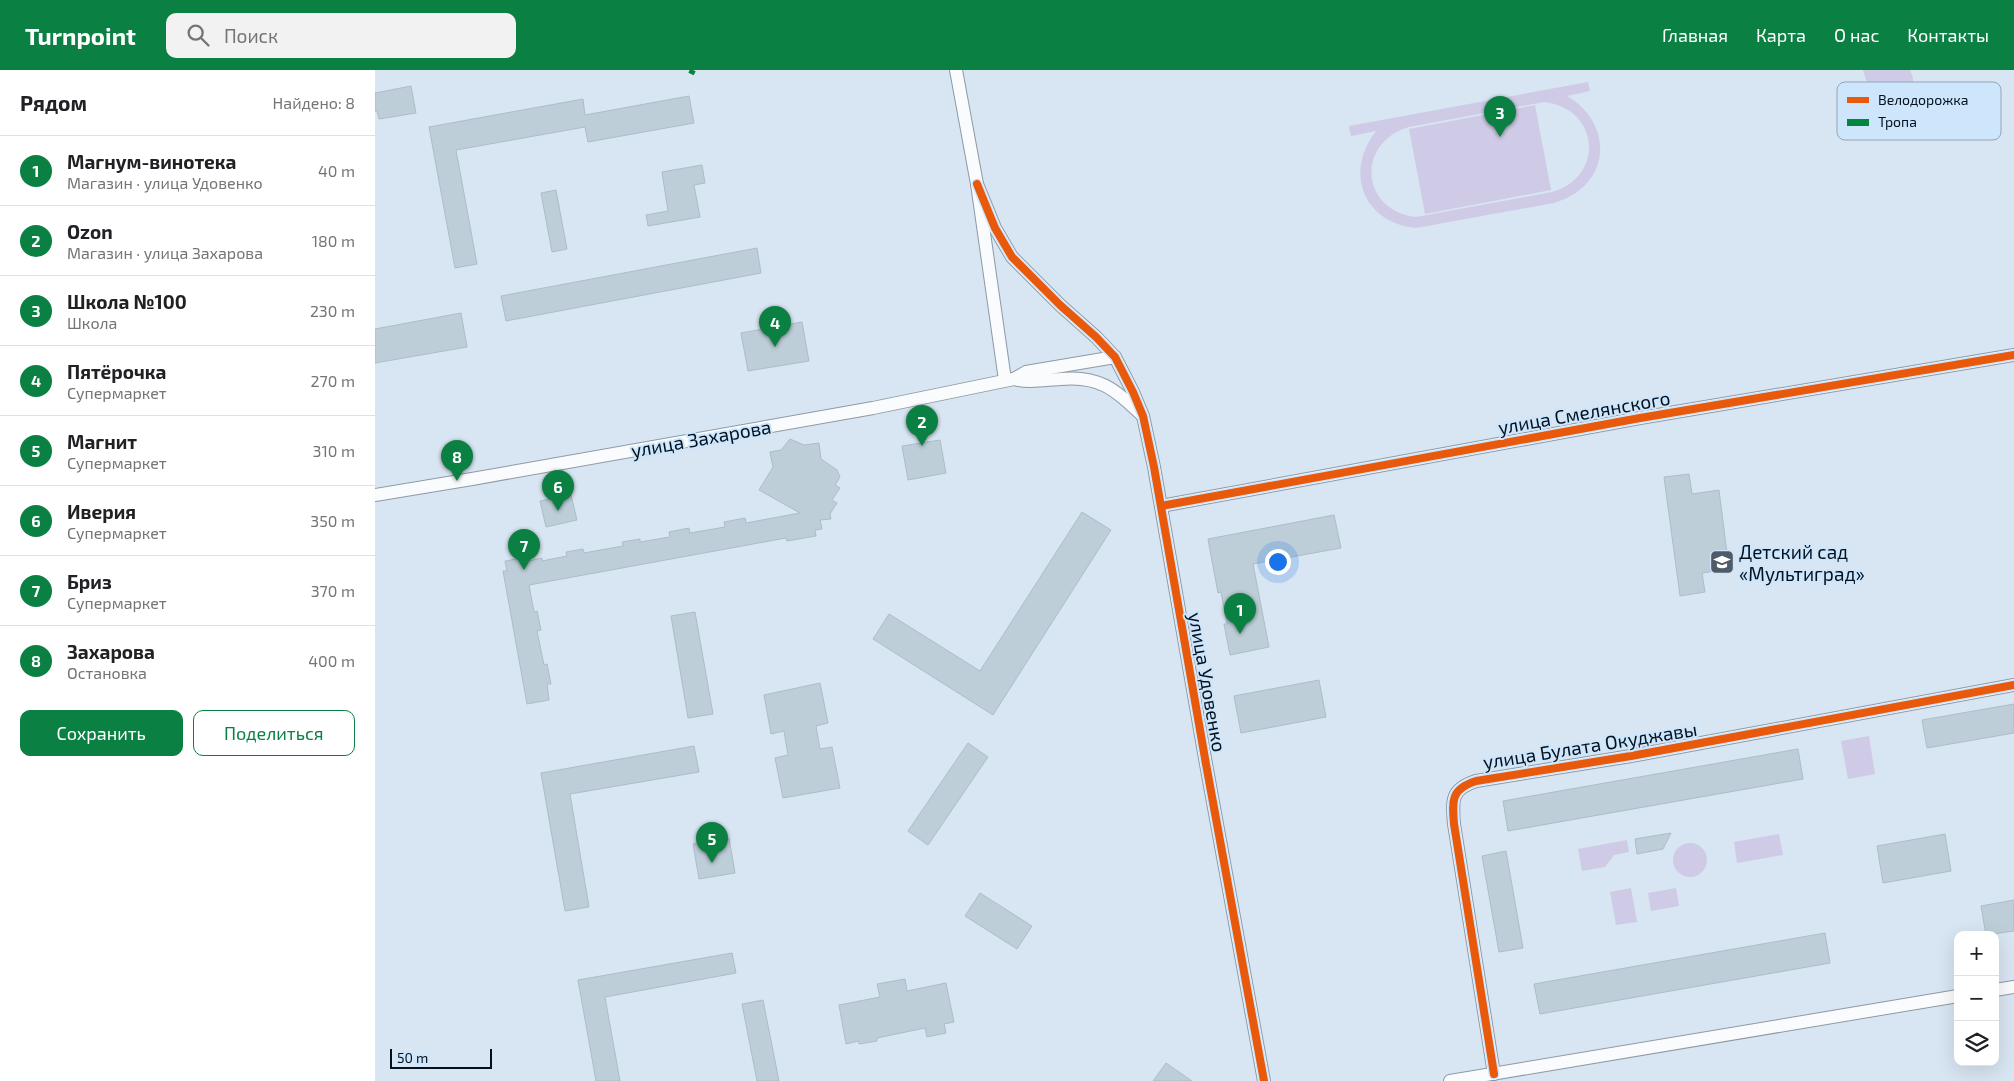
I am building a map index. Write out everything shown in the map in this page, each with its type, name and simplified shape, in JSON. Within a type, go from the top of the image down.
[{"type":"street","name":"улица Удовенко","points":[[956,70],[1010,380]]},
{"type":"street","name":"улица Удовенко","points":[[977,184],[995,228],[1012,257],[1115,357],[1143,416],[1155,467],[1206,764],[1264,1081]]},
{"type":"street","name":"улица Смелянского","points":[[1161,506],[1640,418],[2014,355]]},
{"type":"street","points":[[1010,380],[1026,372],[1115,357]]},
{"type":"street","points":[[1101,382],[1123,373]]},
{"type":"street","name":"улица Захарова","points":[[375,495],[472,480],[529,468],[863,410],[1010,380],[1027,382],[1071,378],[1101,382]]},
{"type":"street","points":[[1101,382],[1120,395],[1143,416]]},
{"type":"street","name":"улица Булата Окуджавы","points":[[1494,1074],[1453,824],[1452,808],[1455,792],[1463,785],[1475,780],[1641,754],[2014,685]]},
{"type":"street","points":[[1999,989],[2014,987]]},
{"type":"street","points":[[1451,1081],[1954,997]]},
{"type":"shaded area","points":[[1863,70],[1910,70],[1913,80],[1913,82],[1866,82]]},
{"type":"shaded area","points":[[1588,82],[1590,91],[1567,96],[1583,108],[1594,123],[1599,138],[1600,154],[1596,170],[1587,184],[1573,195],[1554,203],[1416,228],[1398,224],[1383,216],[1372,206],[1364,193],[1361,163],[1366,147],[1376,131],[1351,136],[1349,126]],"holes":[[[1544,102],[1563,107],[1576,116],[1585,129],[1589,144],[1588,159],[1581,172],[1569,184],[1552,192],[1416,217],[1398,212],[1384,203],[1375,190],[1372,176],[1373,161],[1380,147],[1392,135],[1409,127]]]},
{"type":"shaded area","points":[[1535,105],[1551,190],[1425,214],[1409,129]]},
{"type":"shaded area","points":[[1869,736],[1875,774],[1848,779],[1841,741]]},
{"type":"shaded area","points":[[1779,834],[1783,855],[1737,863],[1734,842]]},
{"type":"shaded area","points":[[1627,840],[1629,852],[1614,855],[1605,867],[1582,871],[1578,849]]},
{"type":"shaded area","points":[[1690,843],[1702,848],[1707,860],[1702,872],[1690,877],[1678,872],[1673,860],[1678,848]]},
{"type":"shaded area","points":[[1631,888],[1637,922],[1616,925],[1610,892]]},
{"type":"shaded area","points":[[1676,888],[1679,906],[1651,911],[1648,893]]},
{"type":"building","points":[[411,86],[416,113],[379,119],[377,111],[375,111],[375,93]]},
{"type":"building","points":[[689,96],[694,123],[588,142],[585,127],[456,150],[477,264],[455,268],[429,127],[583,99],[585,115]]},
{"type":"building","points":[[702,165],[705,183],[694,185],[700,217],[648,226],[646,215],[668,211],[662,172]]},
{"type":"building","points":[[556,190],[567,249],[552,252],[541,193]]},
{"type":"building","points":[[757,248],[761,273],[506,321],[501,296]]},
{"type":"building","points":[[461,313],[467,347],[375,363],[375,329]]},
{"type":"building","points":[[802,322],[809,361],[748,371],[741,333]]},
{"type":"building","points":[[790,439],[804,445],[819,443],[821,459],[837,470],[840,477],[835,485],[840,488],[832,500],[837,503],[830,514],[831,519],[820,520],[822,529],[815,530],[816,536],[787,541],[786,538],[529,585],[534,612],[537,611],[541,630],[537,631],[544,665],[547,664],[551,684],[547,684],[549,700],[527,704],[503,571],[507,571],[505,561],[528,557],[529,561],[542,558],[542,561],[567,556],[566,552],[583,549],[584,553],[623,546],[622,542],[640,539],[640,542],[670,537],[669,532],[689,528],[690,533],[725,527],[724,522],[745,518],[746,523],[800,513],[759,490],[773,467],[770,452],[781,450]]},
{"type":"building","points":[[940,440],[946,473],[908,480],[902,446]]},
{"type":"building","points":[[1689,474],[1692,494],[1719,490],[1729,569],[1702,573],[1705,592],[1680,596],[1664,477]]},
{"type":"building","points":[[571,495],[577,520],[546,527],[540,501]]},
{"type":"building","points":[[1082,512],[1111,530],[993,715],[873,639],[889,614],[980,671]]},
{"type":"building","points":[[1334,515],[1341,548],[1253,564],[1269,647],[1230,655],[1224,624],[1227,624],[1221,592],[1218,593],[1208,539]]},
{"type":"building","points":[[695,612],[713,714],[688,718],[671,616]]},
{"type":"building","points":[[1319,680],[1326,717],[1241,733],[1234,696]]},
{"type":"building","points":[[820,683],[828,723],[816,726],[820,749],[832,747],[840,788],[783,798],[775,758],[788,755],[784,731],[771,734],[764,695]]},
{"type":"building","points":[[2014,704],[2014,733],[1927,748],[1922,720]]},
{"type":"building","points":[[968,743],[988,757],[928,845],[908,831]]},
{"type":"building","points":[[694,746],[699,772],[570,794],[589,907],[565,911],[541,773]]},
{"type":"building","points":[[1798,749],[1803,779],[1508,831],[1503,801]]},
{"type":"building","points":[[1671,833],[1663,849],[1637,854],[1635,839]]},
{"type":"building","points":[[1945,834],[1951,871],[1883,883],[1877,846]]},
{"type":"building","points":[[729,838],[735,873],[699,879],[693,844]]},
{"type":"building","points":[[1506,851],[1523,948],[1499,952],[1482,856]]},
{"type":"building","points":[[980,893],[1032,926],[1017,949],[965,916]]},
{"type":"building","points":[[2014,900],[2014,931],[1999,933],[1999,931],[1985,931],[1981,906]]},
{"type":"building","points":[[1825,933],[1830,963],[1540,1014],[1534,984]]},
{"type":"building","points":[[732,953],[736,973],[605,997],[620,1081],[596,1081],[578,980]]},
{"type":"building","points":[[905,979],[907,991],[946,983],[954,1022],[944,1024],[946,1033],[927,1037],[925,1028],[877,1038],[877,1041],[859,1044],[859,1041],[846,1044],[839,1005],[880,997],[877,984]]},
{"type":"building","points":[[763,1000],[779,1081],[757,1081],[742,1004]]},
{"type":"building","points":[[1166,1063],[1192,1081],[1153,1081]]},
{"type":"marked path","points":[[691,74],[693,70]]},
{"type":"cycle path","points":[[977,184],[995,228],[1012,257],[1115,357],[1143,416],[1154,467],[1264,1081]]},
{"type":"cycle path","points":[[1161,506],[1640,418],[2014,355]]},
{"type":"cycle path","points":[[1494,1074],[1454,824],[1453,802],[1455,796],[1462,788],[1476,781],[1631,756],[2014,685]]},
{"type":"place","name":"Школа №100","points":[[1500,137]]},
{"type":"place","name":"Пятёрочка","points":[[775,347]]},
{"type":"place","name":"Ozon","points":[[922,446]]},
{"type":"place","name":"Захарова","points":[[457,481]]},
{"type":"place","name":"Иверия","points":[[558,511]]},
{"type":"place","name":"Детский сад «Мультиград»","points":[[1722,562]]},
{"type":"place","name":"Бриз","points":[[524,570]]},
{"type":"place","name":"Магнум-винотека","points":[[1240,634]]},
{"type":"place","name":"Магнит","points":[[712,863]]}]
